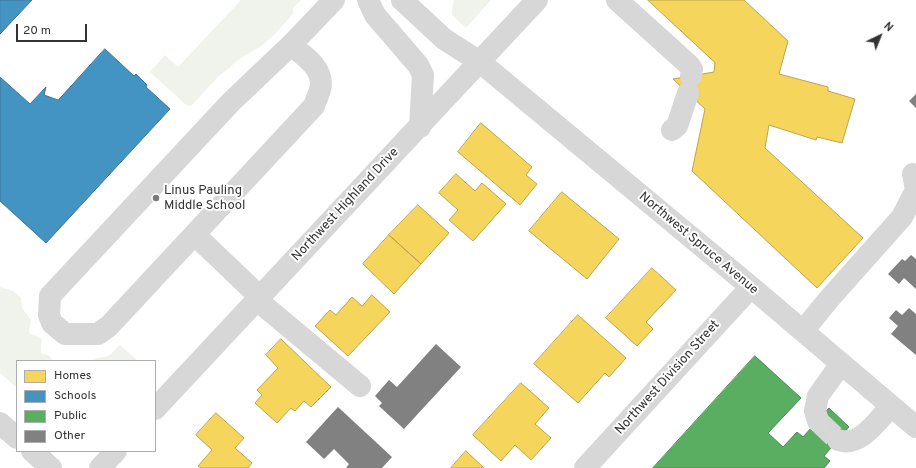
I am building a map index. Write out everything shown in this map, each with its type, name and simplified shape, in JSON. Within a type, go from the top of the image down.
[{"type":"street","points":[[291,45],[307,58],[317,69],[321,84],[314,106],[109,326],[98,334],[64,334],[52,323],[50,315],[50,296],[231,102],[291,45],[334,0]]},
{"type":"street","points":[[368,0],[375,14],[418,65],[423,75],[420,127]]},
{"type":"street","name":"Northwest Spruce Avenue","points":[[402,0],[444,39],[480,62],[751,287],[916,427]]},
{"type":"street","name":"Northwest Highland Drive","points":[[156,408],[537,0]]},
{"type":"street","points":[[616,0],[692,69],[677,126],[672,130]]},
{"type":"street","points":[[803,331],[902,217],[916,190],[913,174]]},
{"type":"street","points":[[195,235],[258,299],[360,386]]},
{"type":"street","name":"Northwest Division Street","points":[[585,468],[751,287]]},
{"type":"street","points":[[818,421],[815,411],[818,396],[841,364]]},
{"type":"street","points":[[838,440],[845,442],[858,438],[870,429],[891,406]]},
{"type":"street","points":[[0,423],[16,437]]},
{"type":"street","points":[[33,452],[50,468]]},
{"type":"street","points":[[100,468],[115,452]]},
{"type":"shaded area","points":[[241,0],[301,0],[293,8],[293,14],[274,35],[261,46],[237,61],[217,78],[191,106],[186,105],[150,72],[165,55],[178,67]]},
{"type":"shaded area","points":[[454,0],[491,0],[466,28],[452,15]]},
{"type":"shaded area","points":[[0,287],[13,291],[21,298],[22,308],[31,320],[29,331],[30,334],[41,338],[41,353],[50,356],[52,360],[16,360],[16,387],[0,373]]},
{"type":"shaded area","points":[[120,345],[137,360],[93,360],[108,356]]},
{"type":"building: Homes","points":[[648,0],[744,0],[788,41],[779,74],[828,87],[828,91],[855,99],[842,143],[817,137],[816,140],[769,125],[765,148],[863,238],[817,288],[692,171],[705,109],[673,79],[714,72],[715,63]]},
{"type":"building: Homes","points":[[481,123],[532,167],[526,175],[537,184],[520,205],[458,152]]},
{"type":"building: Homes","points":[[456,174],[475,191],[482,183],[506,204],[473,241],[449,220],[458,210],[439,193]]},
{"type":"building: Homes","points":[[562,192],[619,239],[587,279],[529,231]]},
{"type":"building: Homes","points":[[418,205],[449,233],[421,264],[389,235]]},
{"type":"building: Homes","points":[[389,235],[421,264],[394,294],[363,264]]},
{"type":"building: Homes","points":[[652,268],[676,290],[646,322],[653,329],[637,346],[606,318]]},
{"type":"building: Homes","points":[[372,295],[390,312],[348,356],[315,326],[330,310],[336,315],[352,297],[362,306]]},
{"type":"building: Homes","points":[[578,315],[626,358],[609,377],[605,373],[578,403],[534,364]]},
{"type":"building: Homes","points":[[281,339],[331,387],[311,407],[304,401],[295,411],[291,408],[277,423],[255,403],[262,395],[257,390],[278,368],[266,355]]},
{"type":"building: Homes","points":[[521,383],[549,408],[535,424],[551,438],[531,460],[515,445],[501,461],[473,435]]},
{"type":"building: Homes","points":[[216,413],[244,438],[235,448],[252,463],[248,468],[201,468],[198,466],[212,450],[196,435]]},
{"type":"building: Homes","points":[[466,451],[484,468],[451,468]]},
{"type":"building: Schools","points":[[0,0],[32,0],[0,34]]},
{"type":"building: Schools","points":[[105,49],[134,76],[136,74],[147,85],[146,87],[170,109],[46,243],[0,201],[0,77],[30,104],[46,87],[44,95],[58,100]]},
{"type":"building: Public","points":[[755,356],[801,398],[768,433],[783,447],[797,432],[803,437],[829,408],[849,427],[824,456],[830,461],[824,468],[653,468]]},
{"type":"building: Other","points":[[916,94],[916,108],[909,101]]},
{"type":"building: Other","points":[[911,255],[916,259],[916,289],[904,278],[899,284],[888,274],[902,259],[905,261]]},
{"type":"building: Other","points":[[909,308],[916,314],[916,355],[891,334],[898,326],[889,318],[896,310],[902,315]]},
{"type":"building: Other","points":[[436,344],[461,367],[404,429],[379,406],[382,403],[375,396],[389,380],[397,387]]},
{"type":"building: Other","points":[[338,407],[392,457],[382,468],[346,468],[349,464],[334,449],[324,459],[306,442]]},
{"type":"tunnel","points":[[818,421],[838,440]]},
{"type":"place","name":"Linus Pauling Middle School","points":[[156,198]]}]
